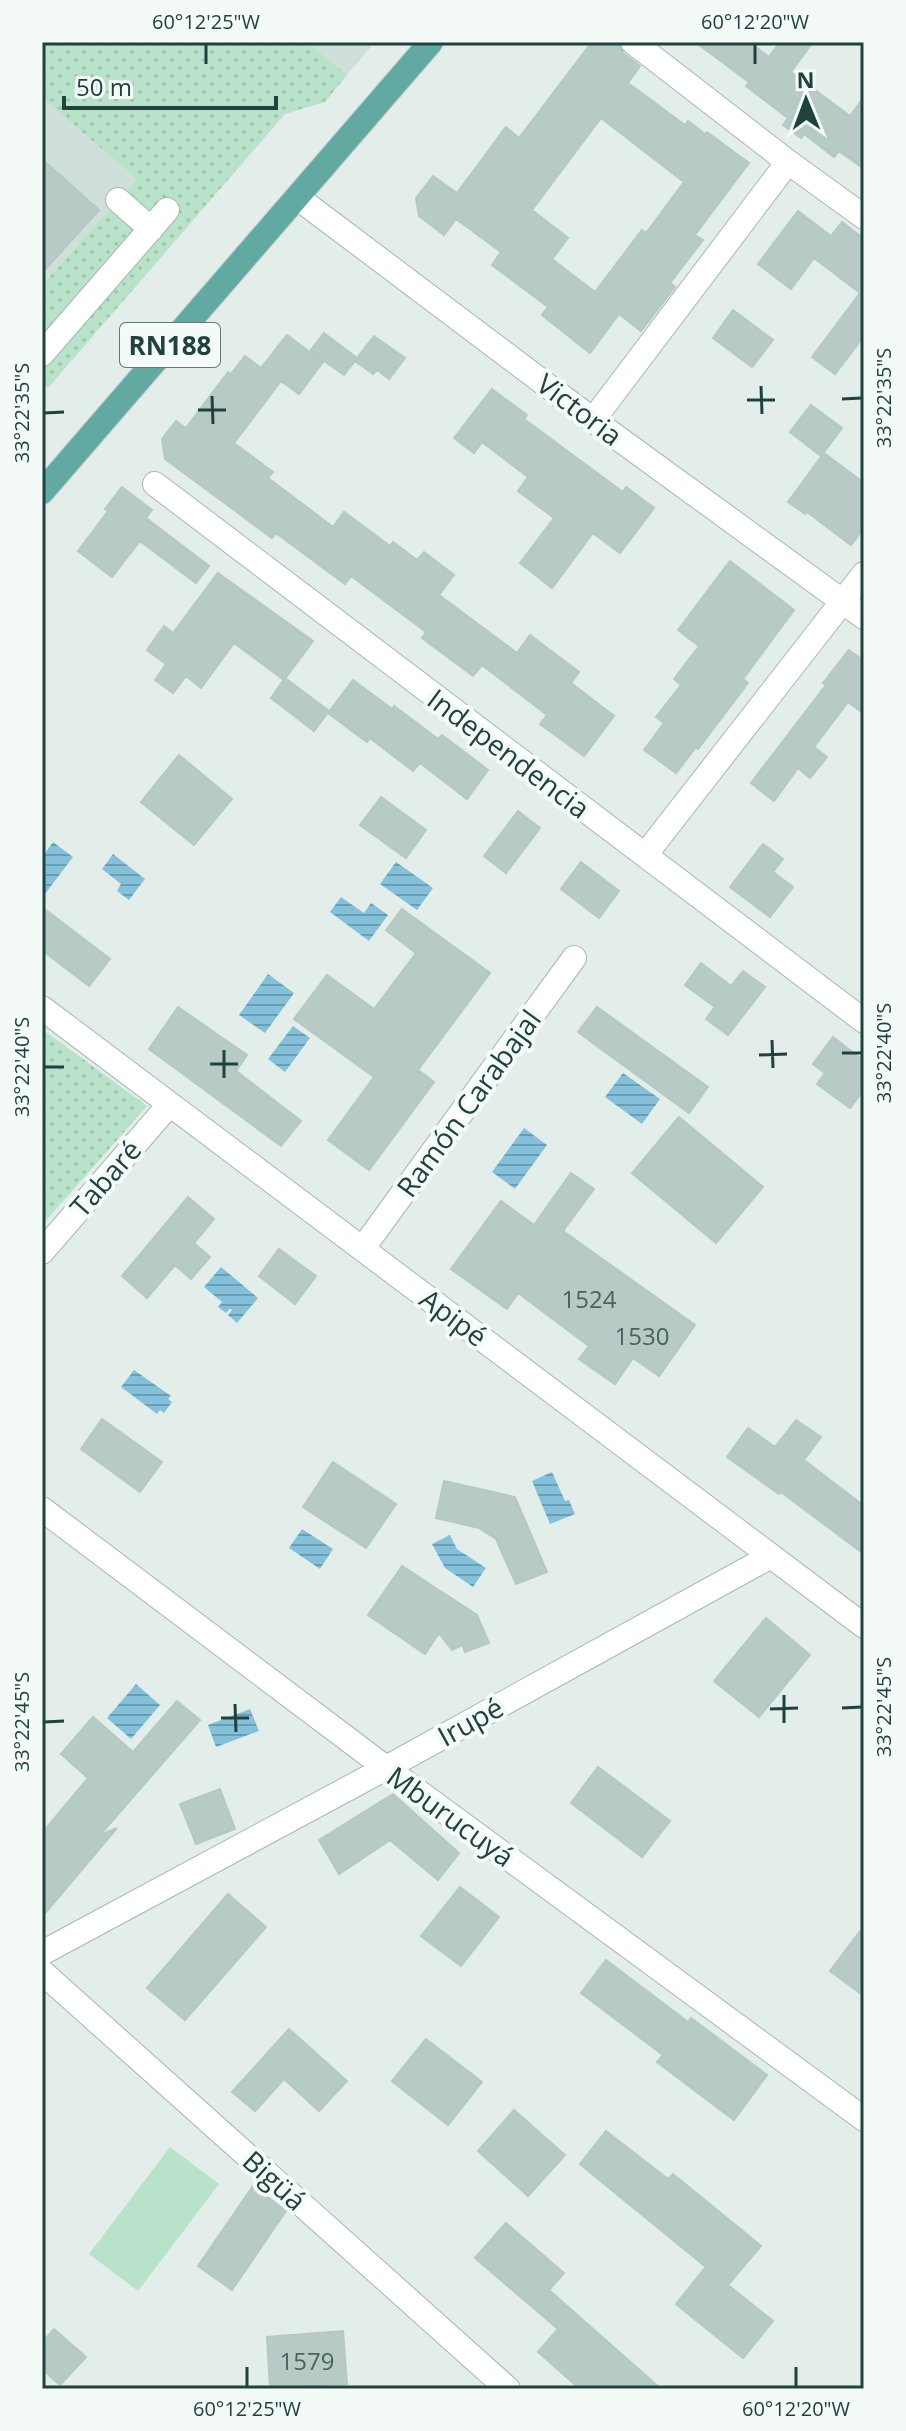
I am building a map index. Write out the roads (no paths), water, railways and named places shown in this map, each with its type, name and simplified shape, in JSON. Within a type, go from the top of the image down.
[{"type":"main road","name":"RN188","points":[[42,492],[431,42]]},
{"type":"street","points":[[633,42],[864,217]]},
{"type":"street","points":[[593,420],[788,162]]},
{"type":"street","name":"Victoria","points":[[298,198],[593,420],[864,617]]},
{"type":"street","points":[[118,200],[151,229]]},
{"type":"street","points":[[45,343],[167,210]]},
{"type":"street","name":"Independencia","points":[[155,484],[864,1021]]},
{"type":"street","points":[[645,855],[864,574]]},
{"type":"street","name":"Ramón Carabajal","points":[[363,1248],[574,958]]},
{"type":"street","name":"Apipé","points":[[42,1008],[771,1556],[861,1616]]},
{"type":"street","name":"Tabaré","points":[[42,1252],[169,1105]]},
{"type":"street","name":"Mburucuyá","points":[[42,1509],[386,1768],[864,2119]]},
{"type":"street","name":"Irupé","points":[[42,1953],[771,1556]]},
{"type":"street","name":"Bigüá","points":[[42,1972],[508,2389]]},
{"type":"water","points":[[53,842],[73,857],[45,894],[42,891],[42,857]]},
{"type":"water","points":[[113,854],[145,879],[129,900],[117,891],[121,884],[102,869]]},
{"type":"water","points":[[396,862],[433,888],[417,910],[380,884]]},
{"type":"water","points":[[341,897],[364,913],[371,903],[388,915],[369,941],[330,912]]},
{"type":"water","points":[[268,974],[294,993],[265,1033],[239,1015]]},
{"type":"water","points":[[293,1026],[310,1038],[285,1072],[268,1059]]},
{"type":"water","points":[[623,1073],[660,1099],[642,1124],[605,1097]]},
{"type":"water","points":[[524,1128],[547,1145],[515,1189],[492,1172]]},
{"type":"water","points":[[221,1267],[258,1298],[237,1323],[228,1315],[232,1310],[226,1313],[218,1307],[222,1302],[204,1287]]},
{"type":"water","points":[[134,1370],[171,1396],[168,1399],[172,1402],[164,1413],[160,1410],[157,1414],[121,1387]]},
{"type":"water","points":[[552,1472],[565,1501],[569,1500],[575,1514],[550,1524],[532,1481]]},
{"type":"water","points":[[302,1529],[333,1549],[320,1569],[289,1548]]},
{"type":"water","points":[[450,1535],[457,1549],[486,1568],[473,1587],[445,1568],[432,1544]]},
{"type":"water","points":[[136,1684],[160,1705],[131,1739],[107,1718]]},
{"type":"water","points":[[250,1709],[259,1731],[216,1747],[208,1725]]}]
